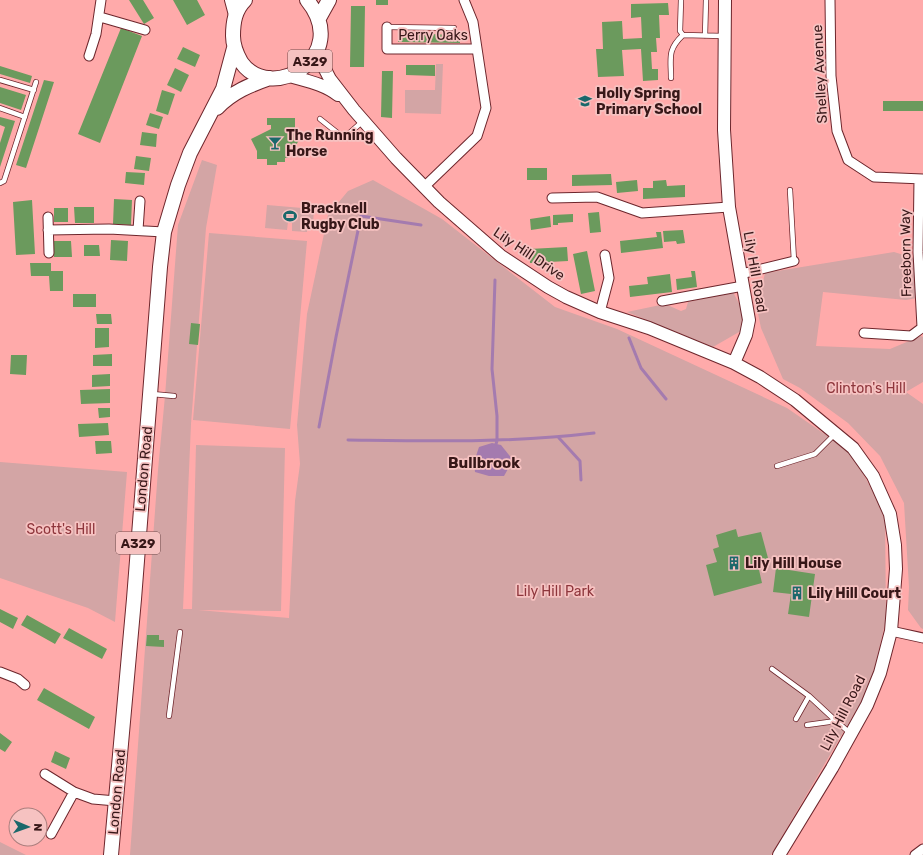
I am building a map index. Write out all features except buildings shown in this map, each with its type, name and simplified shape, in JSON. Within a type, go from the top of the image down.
[{"type":"main road","name":"A329","points":[[245,0],[240,5],[235,15],[233,25],[234,48],[247,68],[256,74],[270,78],[290,76],[304,68],[316,52],[320,42],[318,18],[316,11],[307,0]]},
{"type":"main road","points":[[318,18],[329,0]]},
{"type":"main road","name":"London Road","points":[[111,855],[136,621],[150,394],[164,232],[170,208],[184,167],[223,89],[234,48]]},
{"type":"main road","name":"London Road","points":[[210,115],[235,93],[270,78]]},
{"type":"street","points":[[89,56],[100,17],[101,0]]},
{"type":"street","points":[[231,0],[235,15]]},
{"type":"street","name":"Perry Oaks","points":[[424,187],[477,136],[486,108],[473,22],[464,0]]},
{"type":"street","name":"Lily Hill Road","points":[[725,0],[724,130],[729,207],[749,320],[746,335],[734,363],[780,389],[811,412],[852,448],[873,476],[890,514],[895,545],[896,569],[891,631],[874,689],[852,734],[780,855]]},
{"type":"street","name":"Shelley Avenue","points":[[830,0],[832,76],[837,131],[848,160],[874,177],[921,179]]},
{"type":"street","points":[[100,17],[146,30]]},
{"type":"street","name":"Perry Oaks","points":[[387,27],[387,49],[477,49]]},
{"type":"street","name":"Lily Hill Drive","points":[[316,52],[330,79],[364,121],[424,187],[501,256],[566,297],[600,312],[649,328],[734,363]]},
{"type":"street","name":"Lily Hill Drive","points":[[290,76],[326,87],[350,104]]},
{"type":"street","name":"Freeborn Way","points":[[864,333],[910,336],[922,327],[918,252],[921,179]]},
{"type":"street","points":[[552,198],[597,197],[642,213],[729,207]]},
{"type":"street","points":[[138,230],[140,201]]},
{"type":"street","points":[[48,217],[49,253]]},
{"type":"street","points":[[48,230],[138,230],[164,232]]},
{"type":"street","points":[[600,312],[609,278],[604,255]]},
{"type":"street","points":[[662,301],[742,280],[794,261]]},
{"type":"street","points":[[891,631],[923,638]]},
{"type":"street","points":[[0,672],[18,679],[25,685]]},
{"type":"street","points":[[45,774],[74,792],[93,799],[116,801]]},
{"type":"street","points":[[51,834],[74,792]]},
{"type":"street","points":[[915,855],[923,849]]},
{"type":"lane","points":[[681,0],[680,31],[683,35]]},
{"type":"lane","points":[[705,36],[706,0]]},
{"type":"lane","points":[[387,27],[454,28]]},
{"type":"lane","points":[[683,35],[725,36]]},
{"type":"lane","points":[[671,78],[670,54],[672,48],[683,35]]},
{"type":"lane","points":[[0,80],[34,90]]},
{"type":"lane","points":[[0,183],[4,181],[36,82]]},
{"type":"lane","points":[[0,108],[25,117]]},
{"type":"lane","points":[[320,119],[344,138],[364,121]]},
{"type":"lane","points":[[790,190],[794,261]]},
{"type":"lane","points":[[150,394],[174,396]]},
{"type":"lane","points":[[777,466],[815,454],[835,433]]},
{"type":"lane","points":[[169,716],[180,632]]},
{"type":"lane","points":[[772,669],[809,696],[852,734]]},
{"type":"lane","points":[[796,719],[809,696]]},
{"type":"lane","points":[[807,725],[836,721]]},
{"type":"green space","points":[[436,64],[443,64],[441,114],[405,113],[405,90],[435,90]]},
{"type":"green space","name":"Lily Hill Park","points":[[202,160],[217,165],[206,228],[191,424],[183,609],[192,609],[196,445],[285,448],[281,611],[198,610],[289,618],[295,501],[300,464],[297,425],[307,314],[328,215],[348,191],[373,180],[442,219],[555,307],[617,329],[787,408],[852,453],[885,514],[886,620],[870,687],[771,855],[130,855],[158,470],[178,225]]},
{"type":"green space","name":"Bracknell Rugby Club","points":[[267,205],[314,209],[313,224],[307,224],[307,232],[292,231],[292,223],[288,222],[287,230],[265,228]]},
{"type":"green space","points":[[209,233],[307,241],[290,429],[193,420]]},
{"type":"green space","name":"Clinton's Hill","points":[[894,252],[923,261],[923,297],[906,300],[823,292],[816,346],[890,349],[921,336],[923,337],[923,382],[906,392],[923,404],[923,629],[908,610],[909,587],[904,503],[880,456],[848,423],[800,388],[783,379],[761,328],[754,294],[761,291],[765,273]]},
{"type":"green space","points":[[733,292],[744,313],[746,328],[713,347],[627,312],[665,304],[681,311],[686,309],[688,302]]},
{"type":"green space","name":"Scott's Hill","points":[[0,462],[127,472],[115,622],[88,608],[0,578]]},
{"type":"green space","points":[[0,842],[26,855],[0,855]]},
{"type":"shaded area","points":[[492,443],[501,445],[513,460],[504,476],[489,476],[475,472],[474,462],[479,447]]},
{"type":"waterway","points":[[319,427],[361,216],[421,225]]},
{"type":"waterway","points":[[495,280],[492,369],[497,416],[496,444]]},
{"type":"waterway","points":[[629,338],[641,368],[666,399]]},
{"type":"waterway","points":[[348,440],[502,440],[594,433]]},
{"type":"waterway","points":[[559,438],[580,461],[581,480]]},
{"type":"place","name":"Holly Spring Primary School","points":[[585,101]]},
{"type":"place","name":"The Running Horse","points":[[275,143]]},
{"type":"place","name":"Bracknell Rugby Club","points":[[290,216]]},
{"type":"place","name":"Lily Hill House","points":[[734,563]]},
{"type":"place","name":"Lily Hill Court","points":[[797,593]]},
{"type":"district","name":"Bullbrook","points":[[484,463]]}]
